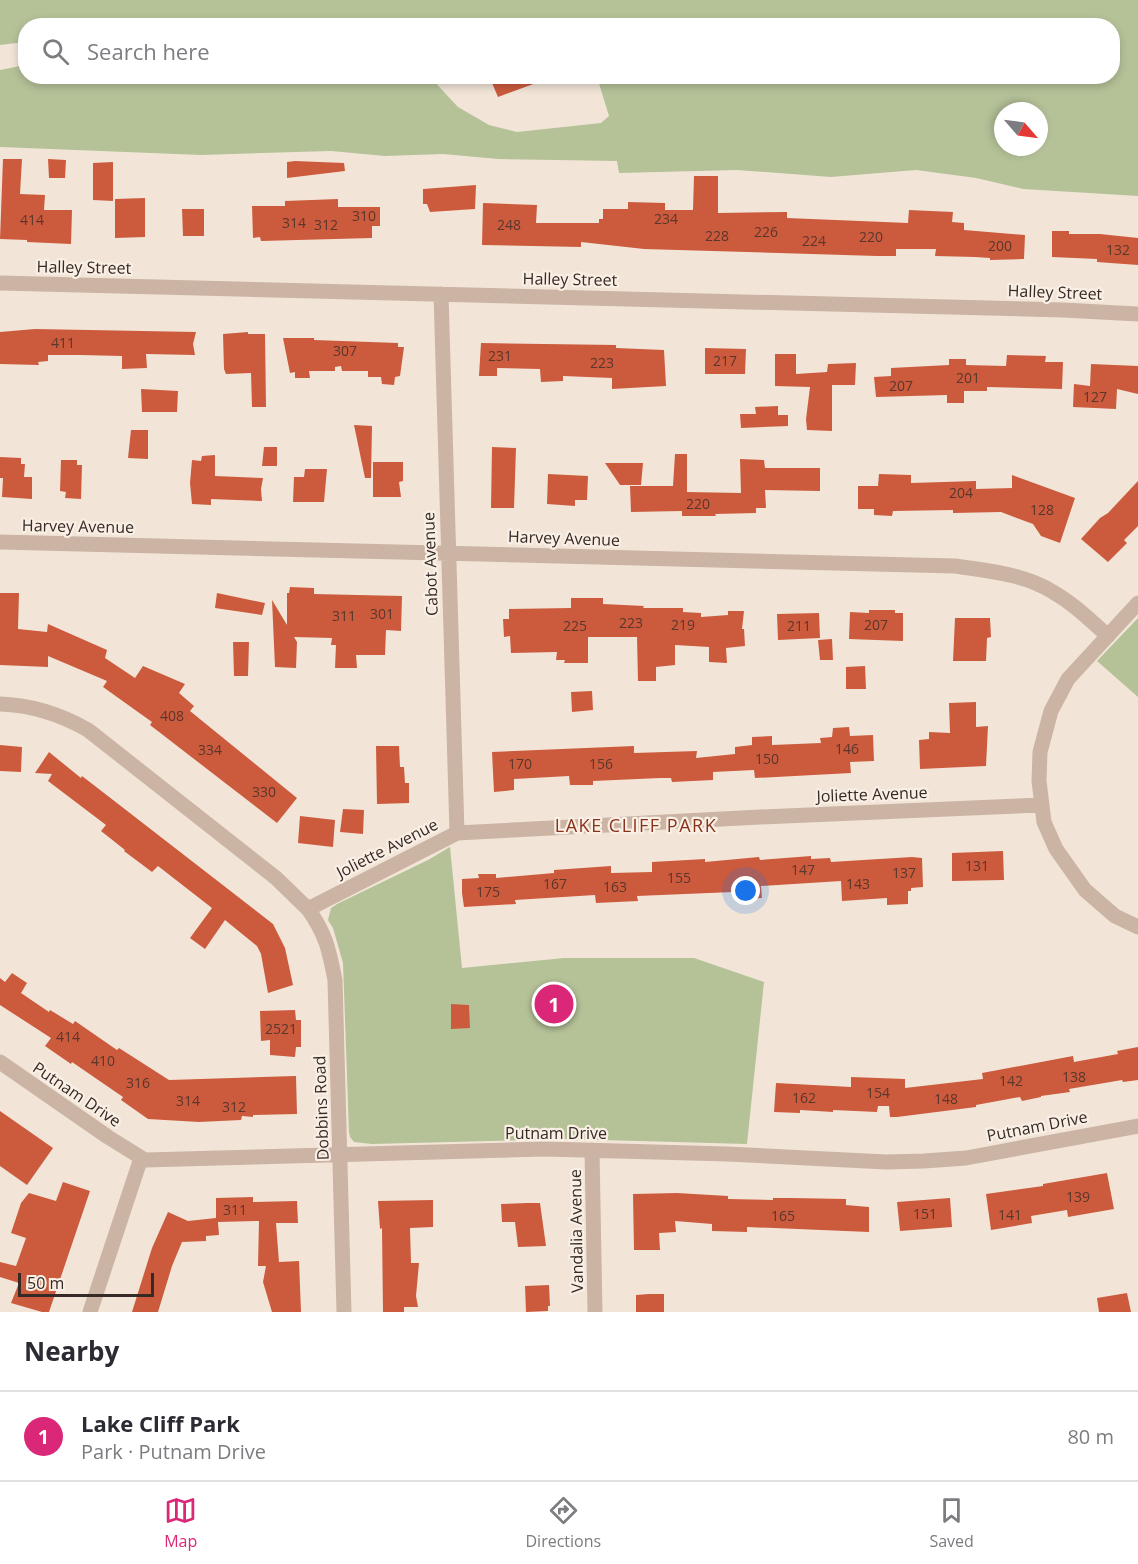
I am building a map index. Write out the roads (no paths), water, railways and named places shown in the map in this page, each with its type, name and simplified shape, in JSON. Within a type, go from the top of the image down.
[{"type":"street","name":"Halley Street","points":[[0,283],[1063,310],[1138,314]]},
{"type":"street","name":"Cabot Avenue","points":[[441,294],[457,833]]},
{"type":"street","name":"Harvey Avenue","points":[[0,542],[955,566],[1020,578],[1052,591],[1108,636]]},
{"type":"street","points":[[1138,603],[1068,679],[1051,711],[1040,752],[1039,781],[1044,822],[1056,849],[1085,890],[1115,916],[1138,927]]},
{"type":"street","points":[[0,704],[36,708],[56,714],[88,730],[276,878],[308,909]]},
{"type":"street","name":"Joliette Avenue","points":[[308,909],[457,833],[750,817],[1042,805]]},
{"type":"street","name":"Dobbins Road","points":[[308,909],[321,927],[329,949],[335,980],[344,1312]]},
{"type":"street","name":"Putnam Drive","points":[[0,1062],[145,1160],[545,1149],[886,1162],[924,1161],[966,1158],[1138,1126]]},
{"type":"street","name":"Vandalia Avenue","points":[[592,1150],[595,1312]]},
{"type":"street","points":[[90,1312],[141,1158]]},
{"type":"place","name":"Lake Cliff Park","points":[[554,1004]]},
{"type":"district","name":"LAKE CLIFF PARK","points":[[636,826]]}]
